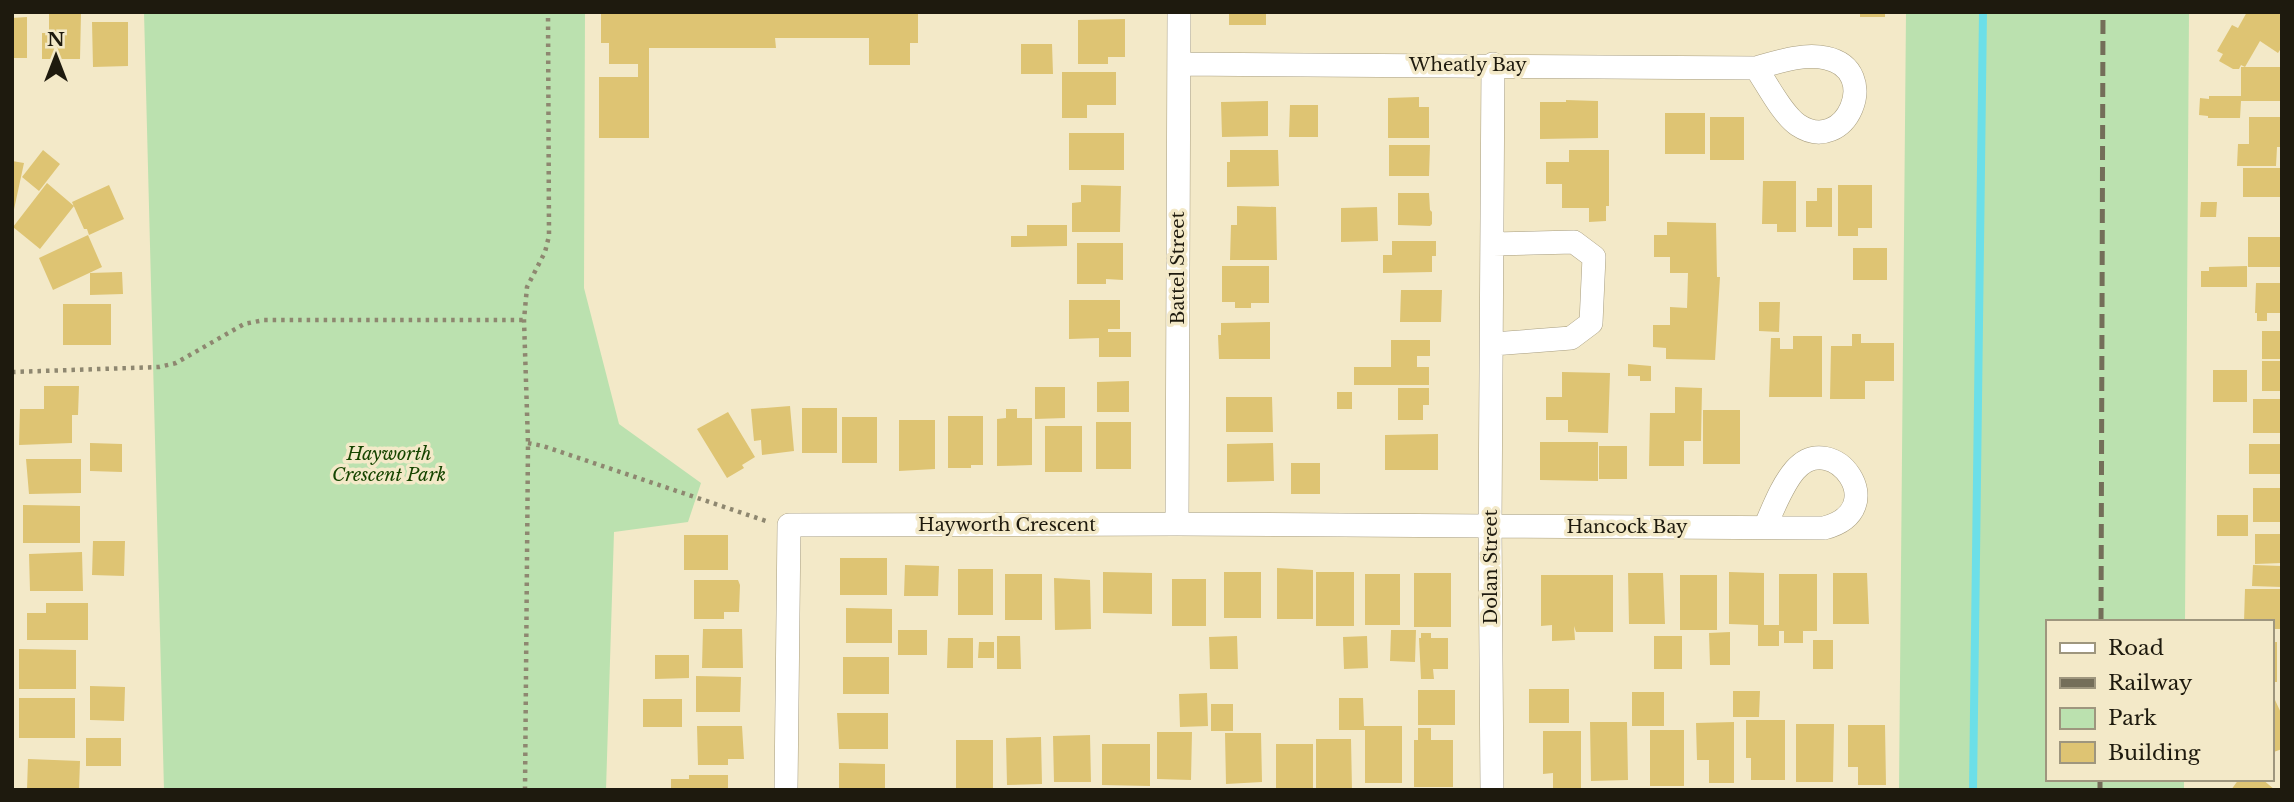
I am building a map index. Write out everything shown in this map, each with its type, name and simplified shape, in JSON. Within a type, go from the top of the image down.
[{"type":"street","name":"Battel Street","points":[[1177,524],[1179,12]]},
{"type":"street","name":"Wheatly Bay","points":[[1179,64],[1493,64],[1756,68]]},
{"type":"street","name":"Dolan Street","points":[[1492,790],[1490,527],[1493,64]]},
{"type":"street","points":[[1493,244],[1574,242],[1594,257],[1591,323],[1571,338],[1493,344]]},
{"type":"street","name":"Hayworth Crescent","points":[[789,525],[1177,524],[1490,527]]},
{"type":"street","points":[[786,790],[789,525]]},
{"type":"street","name":"Hancock Bay","points":[[1490,527],[1765,527]]},
{"type":"path","points":[[525,790],[528,443],[524,320],[527,287],[545,252],[549,236],[548,12]]},
{"type":"path","points":[[12,372],[159,367],[176,363],[244,324],[264,320],[524,320]]},
{"type":"path","points":[[528,443],[755,518],[789,525]]},
{"type":"green space","name":"Hayworth Crescent Park","points":[[144,12],[585,12],[584,288],[619,424],[701,483],[688,522],[614,532],[606,790],[164,790]]},
{"type":"green space","points":[[1906,12],[2189,12],[2185,620],[2046,620],[2046,781],[2184,781],[2184,790],[1899,790]]},
{"type":"building","points":[[601,12],[918,12],[918,43],[910,43],[910,65],[869,65],[869,38],[775,38],[776,48],[649,48],[649,138],[599,138],[599,77],[638,77],[638,64],[609,64],[609,43],[601,43]]},
{"type":"building","points":[[1229,12],[1266,12],[1266,25],[1229,25]]},
{"type":"building","points":[[1860,12],[1885,12],[1885,17],[1860,17]]},
{"type":"building","points":[[2247,12],[2282,12],[2282,47],[2278,53],[2260,41],[2245,67],[2241,65],[2239,69],[2233,69],[2219,61],[2223,54],[2217,51],[2232,25],[2238,28]]},
{"type":"building","points":[[49,14],[81,14],[80,59],[42,59],[42,33],[49,33]]},
{"type":"building","points":[[27,17],[27,58],[12,58],[12,18]]},
{"type":"building","points":[[1125,19],[1125,57],[1108,57],[1108,64],[1078,64],[1078,20]]},
{"type":"building","points":[[92,22],[128,22],[128,66],[93,67]]},
{"type":"building","points":[[1021,44],[1052,44],[1053,74],[1021,74]]},
{"type":"building","points":[[2241,67],[2282,67],[2282,101],[2241,101],[2240,118],[2208,118],[2199,115],[2200,98],[2241,96]]},
{"type":"building","points":[[1062,72],[1116,72],[1116,105],[1087,105],[1087,118],[1062,118]]},
{"type":"building","points":[[1419,97],[1419,107],[1429,107],[1429,138],[1388,138],[1388,98]]},
{"type":"building","points":[[1268,101],[1268,136],[1222,137],[1221,102]]},
{"type":"building","points":[[1598,101],[1598,138],[1540,139],[1540,102]]},
{"type":"building","points":[[1290,105],[1318,105],[1318,137],[1289,137]]},
{"type":"building","points":[[1665,113],[1705,113],[1705,154],[1665,154]]},
{"type":"building","points":[[1710,117],[1744,117],[1744,160],[1710,160]]},
{"type":"building","points":[[2249,117],[2282,117],[2282,147],[2277,147],[2276,166],[2237,166],[2238,144],[2249,144]]},
{"type":"building","points":[[1069,133],[1124,133],[1124,170],[1069,170]]},
{"type":"building","points":[[1389,145],[1430,145],[1429,176],[1389,176]]},
{"type":"building","points":[[43,150],[60,164],[39,191],[22,177]]},
{"type":"building","points":[[1230,150],[1278,150],[1279,186],[1227,187]]},
{"type":"building","points":[[1569,150],[1609,150],[1609,206],[1606,206],[1606,221],[1589,222],[1589,208],[1562,208],[1562,184],[1546,184],[1546,162],[1569,162]]},
{"type":"building","points":[[12,161],[24,163],[13,214],[12,214]]},
{"type":"building","points":[[2243,168],[2282,168],[2282,197],[2243,197]]},
{"type":"building","points":[[1763,181],[1796,181],[1796,232],[1777,232],[1777,224],[1762,224]]},
{"type":"building","points":[[47,183],[74,206],[40,249],[13,227]]},
{"type":"building","points":[[109,185],[124,219],[89,235],[72,202]]},
{"type":"building","points":[[1081,185],[1121,186],[1120,232],[1072,232],[1072,203],[1081,202]]},
{"type":"building","points":[[1838,185],[1872,185],[1872,228],[1858,228],[1858,236],[1838,236]]},
{"type":"building","points":[[1817,188],[1832,188],[1832,227],[1806,227],[1806,201],[1817,201]]},
{"type":"building","points":[[1398,193],[1429,193],[1432,224],[1398,225]]},
{"type":"building","points":[[2201,202],[2217,202],[2216,217],[2200,217]]},
{"type":"building","points":[[1237,206],[1276,207],[1277,260],[1230,260],[1231,225],[1237,225]]},
{"type":"building","points":[[1377,207],[1378,241],[1341,242],[1341,208]]},
{"type":"building","points":[[1667,222],[1716,223],[1717,277],[1720,277],[1715,360],[1666,359],[1666,348],[1653,347],[1653,325],[1670,325],[1670,307],[1687,308],[1688,273],[1670,273],[1670,257],[1654,257],[1654,235],[1667,235]]},
{"type":"building","points":[[1027,225],[1067,225],[1067,246],[1011,247],[1011,236],[1027,236]]},
{"type":"building","points":[[88,235],[102,267],[53,290],[39,258]]},
{"type":"building","points":[[2248,237],[2282,237],[2282,267],[2248,267]]},
{"type":"building","points":[[1392,241],[1436,241],[1432,272],[1383,273],[1383,255],[1392,255]]},
{"type":"building","points":[[1077,243],[1123,243],[1123,280],[1106,279],[1106,284],[1077,284]]},
{"type":"building","points":[[1853,248],[1887,248],[1887,280],[1853,280]]},
{"type":"building","points":[[1222,266],[1269,266],[1269,303],[1251,303],[1251,308],[1235,308],[1235,302],[1222,302]]},
{"type":"building","points":[[2247,266],[2247,287],[2201,287],[2201,271],[2209,271],[2209,267]]},
{"type":"building","points":[[122,272],[123,294],[90,295],[90,273]]},
{"type":"building","points":[[2256,283],[2282,283],[2282,313],[2267,313],[2267,321],[2257,321]]},
{"type":"building","points":[[1401,290],[1442,290],[1441,322],[1400,322]]},
{"type":"building","points":[[1069,300],[1120,300],[1120,329],[1108,329],[1108,332],[1131,332],[1131,357],[1099,357],[1099,338],[1069,339]]},
{"type":"building","points":[[1759,302],[1780,302],[1779,332],[1759,331]]},
{"type":"building","points":[[63,304],[111,304],[111,345],[63,345]]},
{"type":"building","points":[[1270,322],[1270,359],[1219,359],[1218,335],[1221,335],[1221,323]]},
{"type":"building","points":[[2262,331],[2282,331],[2282,359],[2262,359]]},
{"type":"building","points":[[1852,334],[1861,334],[1861,343],[1894,343],[1894,381],[1865,381],[1865,399],[1830,399],[1831,346],[1852,346]]},
{"type":"building","points":[[1793,336],[1822,336],[1822,397],[1769,397],[1771,338],[1780,338],[1780,349],[1793,349]]},
{"type":"building","points":[[1391,340],[1430,340],[1430,356],[1417,356],[1417,367],[1429,367],[1429,385],[1354,385],[1354,367],[1391,367]]},
{"type":"building","points":[[2262,361],[2282,361],[2282,391],[2262,391]]},
{"type":"building","points":[[1628,364],[1651,366],[1651,381],[1640,381],[1640,376],[1628,376]]},
{"type":"building","points":[[2213,370],[2247,370],[2247,402],[2213,402]]},
{"type":"building","points":[[1562,372],[1610,373],[1608,433],[1568,432],[1568,420],[1546,420],[1546,397],[1562,397]]},
{"type":"building","points":[[1129,381],[1129,412],[1097,412],[1097,382]]},
{"type":"building","points":[[44,386],[79,386],[78,415],[72,415],[72,443],[19,445],[20,409],[44,409]]},
{"type":"building","points":[[1035,387],[1065,387],[1065,418],[1035,419]]},
{"type":"building","points":[[1675,387],[1702,388],[1701,441],[1684,441],[1684,466],[1649,466],[1650,413],[1675,413]]},
{"type":"building","points":[[1398,388],[1429,388],[1429,405],[1423,405],[1423,420],[1398,420]]},
{"type":"building","points":[[1337,392],[1352,392],[1352,409],[1337,409]]},
{"type":"building","points":[[1226,397],[1272,397],[1273,432],[1226,432]]},
{"type":"building","points":[[2253,399],[2282,399],[2282,433],[2253,433]]},
{"type":"building","points":[[790,406],[794,451],[762,455],[761,440],[754,441],[751,409]]},
{"type":"building","points":[[802,408],[837,408],[837,453],[802,453]]},
{"type":"building","points":[[1006,409],[1017,409],[1017,418],[1032,418],[1032,465],[997,466],[997,419],[1006,418]]},
{"type":"building","points":[[1703,410],[1740,410],[1740,464],[1703,464]]},
{"type":"building","points":[[728,412],[755,457],[742,465],[744,468],[727,478],[697,429]]},
{"type":"building","points":[[948,416],[983,416],[983,465],[948,468]]},
{"type":"building","points":[[842,417],[877,417],[877,463],[842,463]]},
{"type":"building","points":[[899,420],[935,420],[935,469],[899,471]]},
{"type":"building","points":[[1096,422],[1131,422],[1131,469],[1096,469]]},
{"type":"building","points":[[1045,426],[1082,426],[1082,472],[1045,472]]},
{"type":"building","points":[[1438,434],[1438,470],[1385,470],[1385,435]]},
{"type":"building","points":[[1540,442],[1598,442],[1598,481],[1540,480]]},
{"type":"building","points":[[90,443],[122,444],[122,472],[90,471]]},
{"type":"building","points":[[1273,443],[1274,481],[1227,482],[1227,444]]},
{"type":"building","points":[[2249,444],[2282,444],[2282,474],[2249,474]]},
{"type":"building","points":[[1599,446],[1627,446],[1627,479],[1599,479]]},
{"type":"building","points":[[26,459],[81,459],[81,493],[29,494]]},
{"type":"building","points":[[1291,463],[1320,463],[1320,494],[1291,494]]},
{"type":"building","points":[[2253,488],[2282,488],[2282,522],[2253,522]]},
{"type":"building","points":[[23,505],[80,506],[80,543],[23,543]]},
{"type":"building","points":[[2217,515],[2248,515],[2248,536],[2217,536]]},
{"type":"building","points":[[2255,534],[2282,534],[2282,563],[2255,564]]},
{"type":"building","points":[[684,535],[728,535],[728,570],[684,570]]},
{"type":"building","points":[[93,541],[125,541],[124,576],[92,575]]},
{"type":"building","points":[[82,552],[83,591],[30,591],[29,554]]},
{"type":"building","points":[[840,558],[887,558],[887,595],[840,595]]},
{"type":"building","points":[[905,565],[939,566],[938,596],[904,596]]},
{"type":"building","points":[[2253,565],[2282,566],[2282,587],[2252,586]]},
{"type":"building","points":[[1277,568],[1313,570],[1313,619],[1277,619]]},
{"type":"building","points":[[958,569],[993,569],[993,615],[958,615]]},
{"type":"building","points":[[1103,572],[1152,573],[1152,614],[1103,613]]},
{"type":"building","points":[[1224,572],[1261,572],[1261,618],[1224,618]]},
{"type":"building","points":[[1316,572],[1354,572],[1354,626],[1316,626]]},
{"type":"building","points":[[1729,572],[1764,573],[1764,625],[1779,625],[1779,574],[1817,574],[1817,631],[1803,631],[1803,643],[1784,643],[1784,631],[1779,631],[1779,646],[1758,646],[1758,625],[1729,624]]},
{"type":"building","points":[[1414,573],[1451,573],[1451,627],[1414,627]]},
{"type":"building","points":[[1628,573],[1663,573],[1665,624],[1629,624]]},
{"type":"building","points":[[1833,573],[1867,573],[1869,624],[1833,624]]},
{"type":"building","points":[[1005,574],[1042,574],[1042,620],[1005,620]]},
{"type":"building","points":[[1365,574],[1400,574],[1400,625],[1365,625]]},
{"type":"building","points":[[1541,575],[1613,575],[1613,632],[1576,632],[1574,626],[1575,640],[1552,641],[1552,625],[1541,626]]},
{"type":"building","points":[[1680,575],[1717,575],[1717,630],[1680,630]]},
{"type":"building","points":[[1054,578],[1090,580],[1091,629],[1055,630]]},
{"type":"building","points":[[1172,579],[1206,579],[1206,626],[1172,626]]},
{"type":"building","points":[[694,580],[738,580],[739,612],[724,612],[724,619],[694,619]]},
{"type":"building","points":[[2245,589],[2282,589],[2282,629],[2273,629],[2273,620],[2244,620]]},
{"type":"building","points":[[46,603],[88,603],[88,640],[27,640],[27,613],[46,613]]},
{"type":"building","points":[[846,608],[892,609],[892,643],[846,643]]},
{"type":"building","points":[[703,629],[742,629],[743,668],[702,668]]},
{"type":"building","points":[[898,630],[927,630],[927,655],[898,655]]},
{"type":"building","points":[[1391,630],[1416,630],[1415,662],[1390,661]]},
{"type":"building","points":[[1730,632],[1730,665],[1710,665],[1709,633]]},
{"type":"building","points":[[1421,633],[1431,633],[1431,638],[1448,638],[1448,669],[1433,669],[1434,679],[1421,679]]},
{"type":"building","points":[[997,636],[1020,636],[1021,669],[997,669]]},
{"type":"building","points":[[1237,636],[1238,669],[1210,669],[1209,637]]},
{"type":"building","points":[[1367,636],[1368,668],[1344,669],[1343,637]]},
{"type":"building","points":[[1654,636],[1682,636],[1682,669],[1654,669]]},
{"type":"building","points":[[948,638],[973,638],[973,668],[947,668]]},
{"type":"building","points":[[1813,640],[1833,640],[1833,669],[1813,669]]},
{"type":"building","points":[[979,642],[994,642],[994,658],[978,658]]},
{"type":"building","points":[[2273,642],[2277,642],[2277,682],[2273,682]]},
{"type":"building","points":[[19,649],[76,650],[76,689],[19,689]]},
{"type":"building","points":[[655,655],[689,655],[689,678],[655,679]]},
{"type":"building","points":[[843,657],[889,657],[889,694],[843,694]]},
{"type":"building","points":[[696,676],[741,677],[740,712],[696,712]]},
{"type":"building","points":[[90,686],[125,687],[124,721],[90,720]]},
{"type":"building","points":[[1529,689],[1569,689],[1569,723],[1529,723]]},
{"type":"building","points":[[1418,690],[1455,690],[1455,725],[1418,725]]},
{"type":"building","points":[[1733,691],[1760,691],[1759,717],[1733,717]]},
{"type":"building","points":[[1632,692],[1664,692],[1664,726],[1632,726]]},
{"type":"building","points":[[1207,693],[1208,726],[1180,727],[1179,694]]},
{"type":"building","points":[[19,698],[75,698],[75,738],[19,738]]},
{"type":"building","points":[[1339,698],[1363,698],[1364,726],[1402,726],[1402,783],[1365,783],[1365,730],[1339,730]]},
{"type":"building","points":[[643,699],[682,699],[682,727],[643,727]]},
{"type":"building","points":[[2275,700],[2282,715],[2282,749],[2273,752]]},
{"type":"building","points":[[1211,704],[1233,704],[1233,731],[1211,731]]},
{"type":"building","points":[[837,713],[888,713],[888,749],[839,749]]},
{"type":"building","points":[[1746,720],[1785,720],[1785,780],[1751,780],[1751,758],[1746,758]]},
{"type":"building","points":[[1590,722],[1627,722],[1628,780],[1591,781]]},
{"type":"building","points":[[1734,722],[1734,783],[1709,783],[1709,760],[1697,760],[1696,723]]},
{"type":"building","points":[[1796,724],[1834,724],[1833,782],[1796,782]]},
{"type":"building","points":[[1848,725],[1885,725],[1886,785],[1858,785],[1858,767],[1848,767]]},
{"type":"building","points":[[697,726],[742,726],[744,759],[728,759],[728,765],[698,765]]},
{"type":"building","points":[[1418,728],[1431,728],[1431,740],[1453,740],[1453,787],[1414,787],[1414,740],[1418,740]]},
{"type":"building","points":[[1650,730],[1684,730],[1684,786],[1650,786]]},
{"type":"building","points":[[1543,731],[1581,731],[1581,790],[1553,790],[1553,773],[1543,774]]},
{"type":"building","points":[[1157,732],[1192,732],[1191,780],[1157,779]]},
{"type":"building","points":[[1225,733],[1261,733],[1262,782],[1226,784]]},
{"type":"building","points":[[1090,735],[1091,782],[1054,782],[1053,736]]},
{"type":"building","points":[[1041,737],[1042,784],[1007,785],[1006,738]]},
{"type":"building","points":[[86,738],[121,738],[121,766],[86,766]]},
{"type":"building","points":[[1316,739],[1351,739],[1352,790],[1316,790]]},
{"type":"building","points":[[956,740],[993,740],[993,788],[956,790]]},
{"type":"building","points":[[1102,744],[1150,744],[1150,786],[1102,785]]},
{"type":"building","points":[[1276,744],[1313,744],[1313,790],[1276,790]]},
{"type":"building","points":[[28,759],[80,761],[79,790],[27,790]]},
{"type":"building","points":[[839,763],[885,764],[885,790],[839,790]]},
{"type":"building","points":[[689,775],[728,775],[728,790],[671,790],[671,779],[689,779]]},
{"type":"building","points":[[2238,781],[2264,781],[2275,790],[2231,790]]},
{"type":"waterway","points":[[1973,790],[1983,12]]},
{"type":"railway","points":[[2101,620],[2103,12]]},
{"type":"railway","points":[[2100,781],[2100,790]]}]
